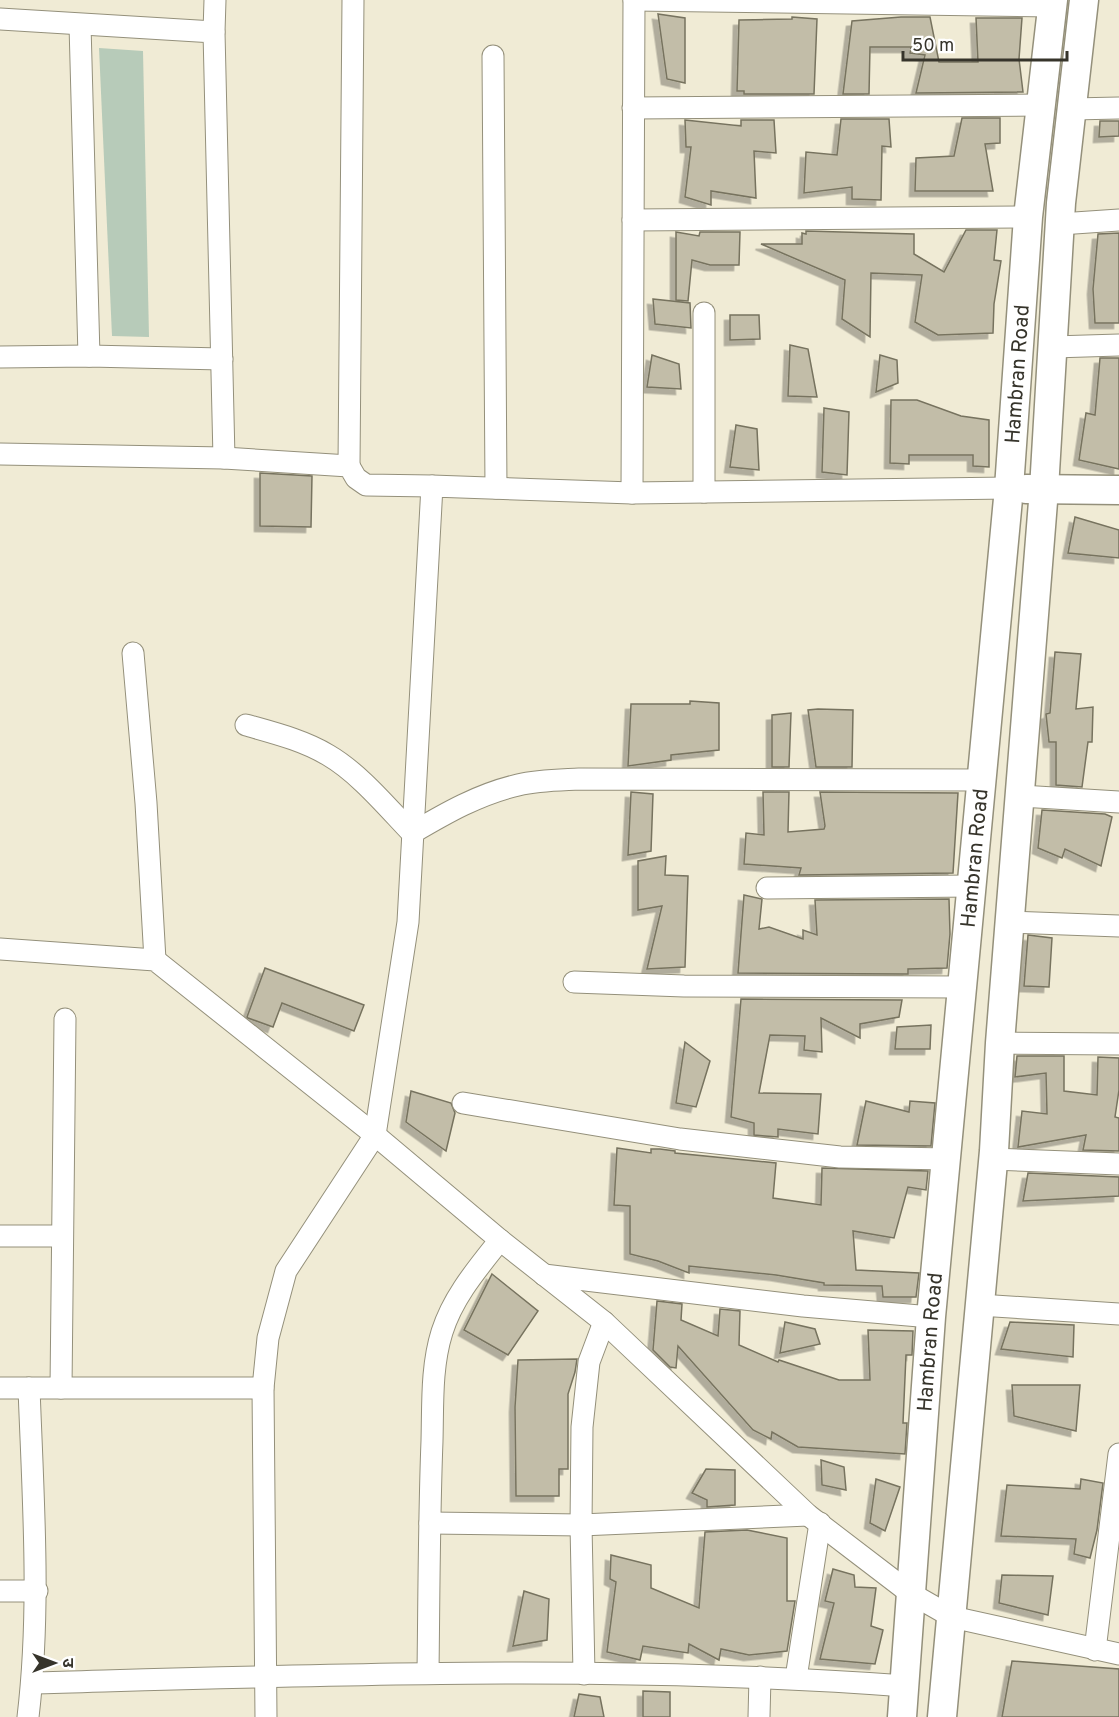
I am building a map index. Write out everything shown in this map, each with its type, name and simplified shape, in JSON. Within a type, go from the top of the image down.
[{"type":"main road","name":"Hambran Road","points":[[942,1717],[993,1160],[1000,1043],[1044,489],[1060,224],[1084,0]]},
{"type":"main road","name":"Hambran Road","points":[[902,1717],[931,1317],[1009,488],[1028,217],[1053,3]]},
{"type":"main road","points":[[1009,488],[1119,490]]},
{"type":"street","points":[[215,0],[224,458]]},
{"type":"street","points":[[353,0],[349,466],[356,478],[366,485],[632,493],[1009,488]]},
{"type":"street","points":[[632,493],[634,0],[1053,3]]},
{"type":"street","points":[[0,19],[214,32]]},
{"type":"street","points":[[80,25],[89,356]]},
{"type":"street","points":[[493,56],[496,488]]},
{"type":"street","points":[[633,108],[1041,105]]},
{"type":"street","points":[[1072,109],[1119,108]]},
{"type":"street","points":[[633,220],[1028,217]]},
{"type":"street","points":[[1060,224],[1119,220]]},
{"type":"street","points":[[704,313],[704,492]]},
{"type":"street","points":[[1053,347],[1119,345]]},
{"type":"street","points":[[0,357],[89,356],[222,359]]},
{"type":"street","points":[[0,454],[224,458],[349,466]]},
{"type":"street","points":[[266,1717],[263,1388],[268,1338],[286,1271],[375,1135],[408,922],[432,486]]},
{"type":"street","points":[[134,653],[155,960]]},
{"type":"street","points":[[246,725],[292,739],[332,757],[412,833]]},
{"type":"street","points":[[412,833],[482,795],[521,784],[579,779],[983,780]]},
{"type":"street","points":[[1021,796],[1119,802]]},
{"type":"street","points":[[767,888],[972,886]]},
{"type":"street","points":[[1011,922],[1119,926]]},
{"type":"street","points":[[0,949],[155,960],[375,1135],[500,1240],[604,1322],[814,1519],[910,1593],[952,1617],[1119,1654]]},
{"type":"street","points":[[574,982],[684,986],[963,987]]},
{"type":"street","points":[[60,1388],[64,1019]]},
{"type":"street","points":[[1000,1043],[1119,1044]]},
{"type":"street","points":[[463,1102],[691,1140],[840,1157],[947,1160]]},
{"type":"street","points":[[993,1160],[1119,1164]]},
{"type":"street","points":[[0,1236],[62,1236]]},
{"type":"street","points":[[428,1674],[435,1360],[452,1307],[468,1281],[500,1240]]},
{"type":"street","points":[[544,1275],[803,1306],[931,1317]]},
{"type":"street","points":[[979,1305],[1119,1314]]},
{"type":"street","points":[[585,1674],[581,1526],[582,1427],[589,1362],[604,1322]]},
{"type":"street","points":[[0,1388],[263,1388]]},
{"type":"street","points":[[28,1717],[37,1591],[29,1388]]},
{"type":"street","points":[[1095,1650],[1119,1455]]},
{"type":"street","points":[[430,1523],[581,1526],[814,1519]]},
{"type":"street","points":[[796,1678],[814,1519]]},
{"type":"street","points":[[0,1591],[37,1591]]},
{"type":"street","points":[[32,1683],[428,1674],[585,1674],[796,1678],[905,1686]]},
{"type":"street","points":[[759,1717],[760,1677]]},
{"type":"green space","points":[[99,48],[143,51],[149,337],[112,336]]},
{"type":"building","points":[[658,14],[685,18],[685,83],[667,79]]},
{"type":"building","points":[[792,17],[817,19],[814,94],[744,94],[744,91],[737,91],[739,20],[792,19]]},
{"type":"building","points":[[930,17],[939,62],[978,62],[976,18],[1022,18],[1019,59],[1023,92],[916,93],[925,55],[910,53],[911,47],[870,47],[869,94],[843,94],[852,21]]},
{"type":"building","points":[[962,118],[1000,118],[1000,143],[985,144],[993,191],[915,191],[916,158],[954,156]]},
{"type":"building","points":[[841,119],[889,119],[891,147],[882,146],[881,200],[852,199],[852,187],[804,193],[806,152],[837,155]]},
{"type":"building","points":[[685,120],[741,126],[741,120],[774,120],[776,153],[754,151],[756,198],[711,191],[711,205],[685,197],[691,147],[686,147]]},
{"type":"building","points":[[1100,121],[1119,121],[1119,136],[1099,137]]},
{"type":"building","points":[[966,230],[997,230],[994,260],[1001,261],[994,304],[993,333],[938,335],[915,322],[922,275],[871,273],[870,337],[842,319],[845,280],[761,244],[802,244],[802,233],[806,234],[806,231],[914,234],[914,254],[944,272]]},
{"type":"building","points":[[676,232],[699,236],[700,232],[740,232],[739,265],[710,265],[692,260],[688,301],[676,300]]},
{"type":"building","points":[[1119,233],[1119,323],[1095,323],[1093,289],[1098,234]]},
{"type":"building","points":[[653,299],[690,303],[691,328],[655,324]]},
{"type":"building","points":[[730,315],[759,315],[760,339],[730,340]]},
{"type":"building","points":[[790,345],[808,349],[817,397],[788,396]]},
{"type":"building","points":[[652,355],[679,364],[681,389],[647,387]]},
{"type":"building","points":[[880,355],[897,360],[898,383],[876,392]]},
{"type":"building","points":[[1100,358],[1119,358],[1119,469],[1079,460],[1086,413],[1095,415]]},
{"type":"building","points":[[891,400],[917,400],[961,416],[989,420],[989,467],[973,466],[973,455],[909,455],[909,464],[890,463]]},
{"type":"building","points":[[824,408],[849,412],[847,475],[822,472]]},
{"type":"building","points":[[736,425],[757,429],[759,470],[730,467]]},
{"type":"building","points":[[260,473],[312,476],[311,527],[260,526]]},
{"type":"building","points":[[1075,517],[1119,530],[1119,558],[1068,553]]},
{"type":"building","points":[[1055,652],[1081,654],[1076,709],[1093,707],[1092,742],[1088,742],[1082,787],[1056,785],[1056,742],[1049,742],[1046,714],[1050,713]]},
{"type":"building","points":[[690,701],[719,703],[719,750],[671,755],[671,760],[628,766],[631,704],[690,704]]},
{"type":"building","points":[[808,710],[853,710],[852,767],[816,767]]},
{"type":"building","points":[[791,713],[789,767],[772,767],[772,715]]},
{"type":"building","points":[[631,792],[653,794],[651,851],[628,855]]},
{"type":"building","points":[[763,792],[789,792],[788,832],[824,829],[820,792],[958,793],[953,873],[799,875],[801,868],[744,864],[746,833],[764,835]]},
{"type":"building","points":[[1042,810],[1105,814],[1112,817],[1101,866],[1065,849],[1062,858],[1038,848]]},
{"type":"building","points":[[666,856],[665,875],[688,876],[685,967],[647,969],[662,906],[638,910],[638,861]]},
{"type":"building","points":[[744,895],[762,899],[759,929],[769,927],[803,939],[803,930],[817,935],[815,900],[949,899],[950,934],[947,968],[908,969],[908,974],[738,973]]},
{"type":"building","points":[[1028,935],[1052,938],[1049,987],[1024,986]]},
{"type":"building","points":[[265,968],[364,1005],[354,1031],[282,1003],[273,1027],[248,1018]]},
{"type":"building","points":[[741,999],[902,1000],[899,1017],[860,1024],[860,1038],[821,1018],[822,1052],[804,1050],[805,1036],[770,1035],[759,1093],[821,1094],[818,1134],[778,1129],[778,1137],[754,1135],[754,1123],[731,1117]]},
{"type":"building","points":[[931,1025],[930,1049],[895,1049],[897,1027]]},
{"type":"building","points":[[685,1042],[710,1061],[696,1107],[676,1103]]},
{"type":"building","points":[[1017,1056],[1064,1056],[1064,1091],[1097,1095],[1098,1057],[1119,1058],[1119,1090],[1115,1117],[1119,1118],[1119,1151],[1083,1150],[1086,1135],[1018,1147],[1022,1111],[1047,1114],[1046,1073],[1015,1077]]},
{"type":"building","points":[[411,1091],[451,1103],[455,1113],[446,1151],[406,1122]]},
{"type":"building","points":[[866,1101],[909,1112],[910,1101],[935,1103],[931,1146],[857,1145]]},
{"type":"building","points":[[617,1148],[651,1153],[651,1149],[660,1149],[675,1151],[675,1153],[776,1163],[773,1198],[821,1205],[822,1168],[928,1171],[926,1190],[908,1187],[894,1238],[853,1231],[856,1270],[919,1273],[916,1297],[883,1297],[882,1286],[824,1285],[824,1283],[776,1275],[689,1266],[689,1273],[658,1261],[630,1254],[630,1206],[614,1205]]},
{"type":"building","points":[[1028,1173],[1119,1177],[1119,1196],[1023,1201]]},
{"type":"building","points":[[492,1274],[538,1311],[508,1355],[464,1330]]},
{"type":"building","points":[[657,1301],[682,1304],[681,1320],[718,1336],[720,1309],[740,1311],[739,1345],[778,1362],[779,1360],[839,1380],[870,1380],[868,1330],[913,1331],[912,1355],[906,1355],[903,1423],[907,1423],[905,1454],[798,1447],[772,1432],[771,1439],[753,1430],[678,1346],[676,1368],[670,1367],[653,1350]]},
{"type":"building","points":[[785,1322],[815,1329],[820,1344],[780,1353]]},
{"type":"building","points":[[1010,1322],[1074,1325],[1073,1357],[1001,1349]]},
{"type":"building","points":[[577,1359],[568,1394],[568,1469],[559,1469],[559,1496],[516,1496],[515,1407],[518,1360]]},
{"type":"building","points":[[1012,1385],[1080,1385],[1076,1431],[1014,1416]]},
{"type":"building","points":[[821,1460],[844,1467],[846,1490],[822,1485]]},
{"type":"building","points":[[706,1469],[735,1470],[735,1505],[707,1507],[707,1500],[692,1493]]},
{"type":"building","points":[[876,1479],[900,1487],[885,1531],[870,1523]]},
{"type":"building","points":[[1081,1479],[1103,1483],[1097,1530],[1090,1558],[1074,1554],[1076,1539],[1001,1536],[1007,1485],[1080,1489]]},
{"type":"building","points":[[747,1530],[787,1538],[787,1601],[795,1601],[787,1651],[749,1655],[721,1649],[719,1660],[689,1644],[688,1653],[643,1646],[640,1660],[607,1652],[616,1582],[610,1579],[611,1555],[651,1565],[651,1588],[699,1608],[705,1532]]},
{"type":"building","points":[[833,1569],[854,1575],[855,1587],[876,1588],[871,1626],[883,1630],[875,1664],[820,1659],[834,1603],[825,1601]]},
{"type":"building","points":[[1002,1575],[1053,1576],[1048,1615],[999,1603]]},
{"type":"building","points":[[524,1591],[549,1599],[547,1640],[513,1646]]},
{"type":"building","points":[[1012,1661],[1119,1669],[1119,1717],[1002,1717]]},
{"type":"building","points":[[643,1691],[670,1692],[670,1717],[643,1717]]},
{"type":"building","points":[[579,1694],[600,1697],[604,1717],[574,1717]]}]
